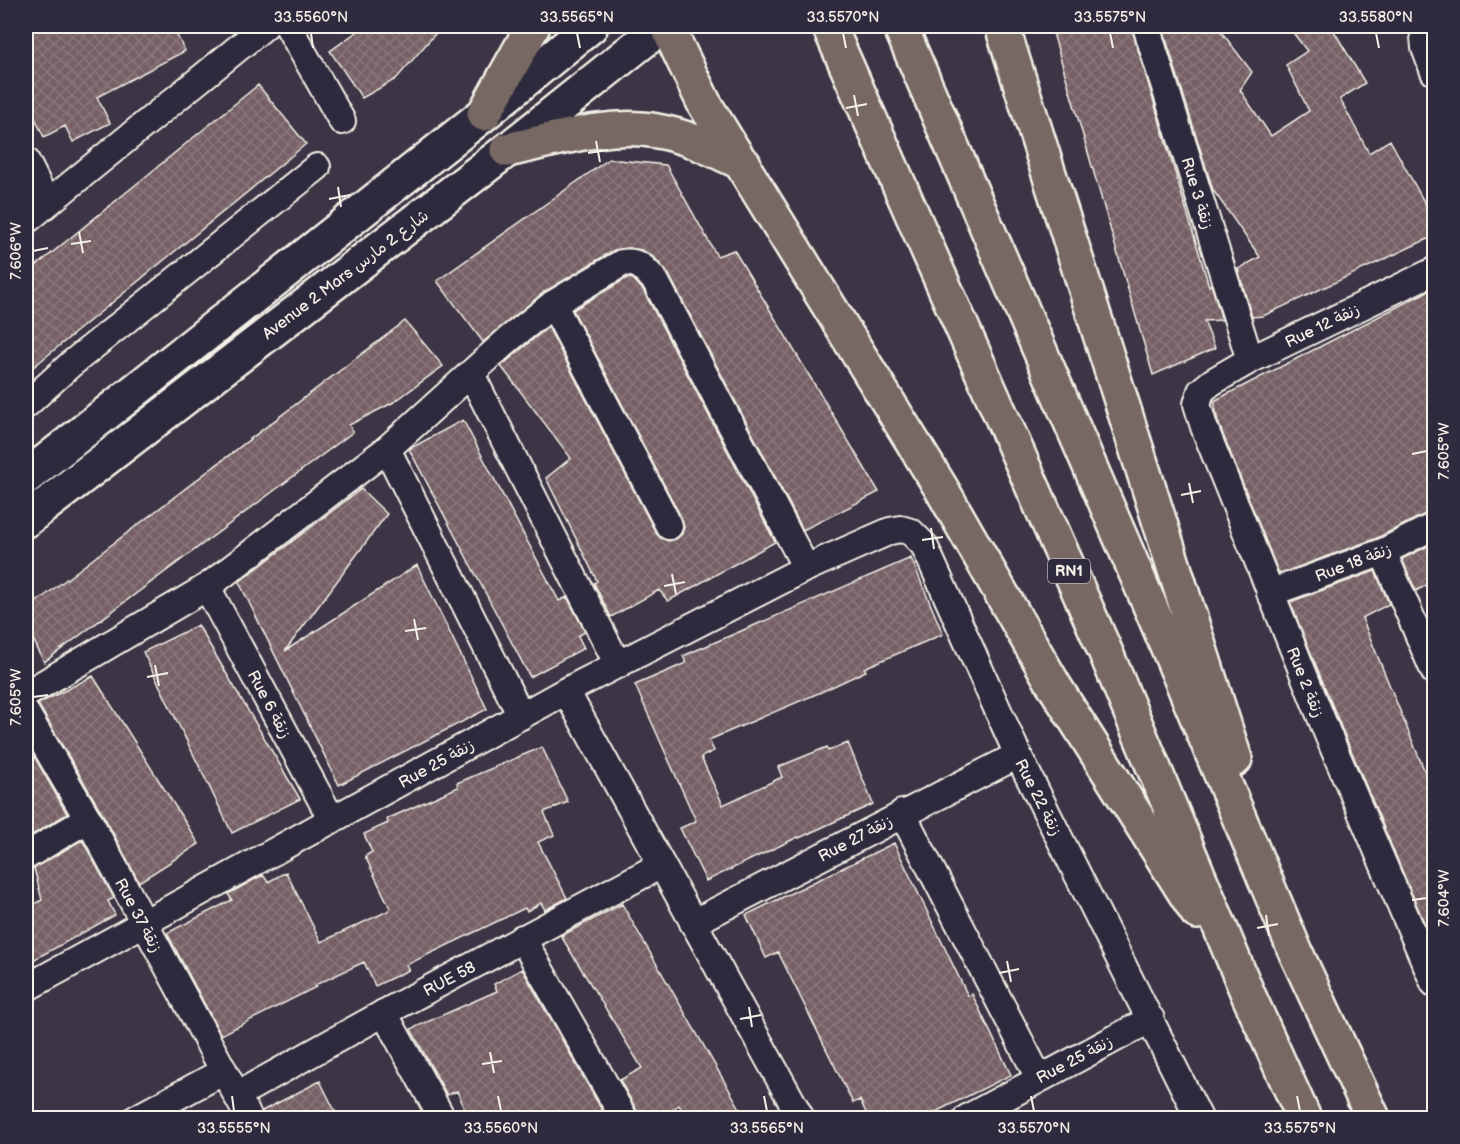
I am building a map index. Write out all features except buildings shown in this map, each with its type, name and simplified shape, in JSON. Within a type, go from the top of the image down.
[{"type":"highway","points":[[484,114],[533,26]]},
{"type":"highway","points":[[667,26],[704,103],[744,164],[941,488],[1055,687],[1247,992]]},
{"type":"highway","name":"RN1","points":[[829,26],[1106,653],[1247,992],[1304,1119]]},
{"type":"highway","points":[[900,26],[1157,622],[1296,953],[1373,1119]]},
{"type":"highway","points":[[1002,26],[1296,953]]},
{"type":"highway","points":[[507,150],[592,131],[656,130],[687,138],[744,164]]},
{"type":"main road","points":[[26,477],[484,114],[591,26]]},
{"type":"main road","name":"Avenue 2 Mars شارع 2 مارس","points":[[26,520],[507,150],[662,26]]},
{"type":"street","points":[[288,26],[342,122]]},
{"type":"street","name":"Rue 3 زنقة","points":[[1146,26],[1250,360]]},
{"type":"street","points":[[1423,26],[1425,48],[1434,72]]},
{"type":"street","points":[[26,221],[254,29]]},
{"type":"street","points":[[26,161],[47,203]]},
{"type":"street","points":[[26,405],[71,364],[317,167]]},
{"type":"street","points":[[26,710],[207,587],[387,449],[509,339],[553,304],[622,263],[637,262],[656,282],[806,568]]},
{"type":"street","name":"Rue 12 زنقة","points":[[1212,382],[1250,360],[1434,271]]},
{"type":"street","points":[[553,304],[669,526]]},
{"type":"street","points":[[471,374],[618,665]]},
{"type":"street","name":"Rue 2 زنقة","points":[[1212,382],[1201,391],[1197,404],[1204,427],[1269,593],[1434,983]]},
{"type":"street","points":[[387,449],[521,716]]},
{"type":"street","name":"Rue 18 زنقة","points":[[1269,593],[1383,552],[1434,526]]},
{"type":"street","name":"Rue 22 زنقة","points":[[851,547],[890,531],[901,529],[911,532],[924,545],[1018,755],[1200,1119]]},
{"type":"street","name":"Rue 25 زنقة","points":[[26,988],[521,716],[806,568],[851,547]]},
{"type":"street","points":[[1383,552],[1434,671]]},
{"type":"street","name":"Rue 6 زنقة","points":[[207,587],[332,820]]},
{"type":"street","points":[[566,692],[801,1119]]},
{"type":"street","name":"Rue 37 زنقة","points":[[26,710],[88,819],[249,1119]]},
{"type":"street","name":"Rue 27 زنقة","points":[[693,924],[902,813],[1018,755]]},
{"type":"street","points":[[902,813],[1039,1078]]},
{"type":"street","points":[[26,856],[88,819]]},
{"type":"street","name":"RUE 58","points":[[237,1095],[522,938],[661,865]]},
{"type":"street","points":[[522,938],[624,1119]]},
{"type":"street","points":[[384,1013],[442,1119]]},
{"type":"street","name":"Rue 25 زنقة","points":[[967,1119],[1151,1018]]},
{"type":"street","points":[[137,1119],[224,1071]]}]
